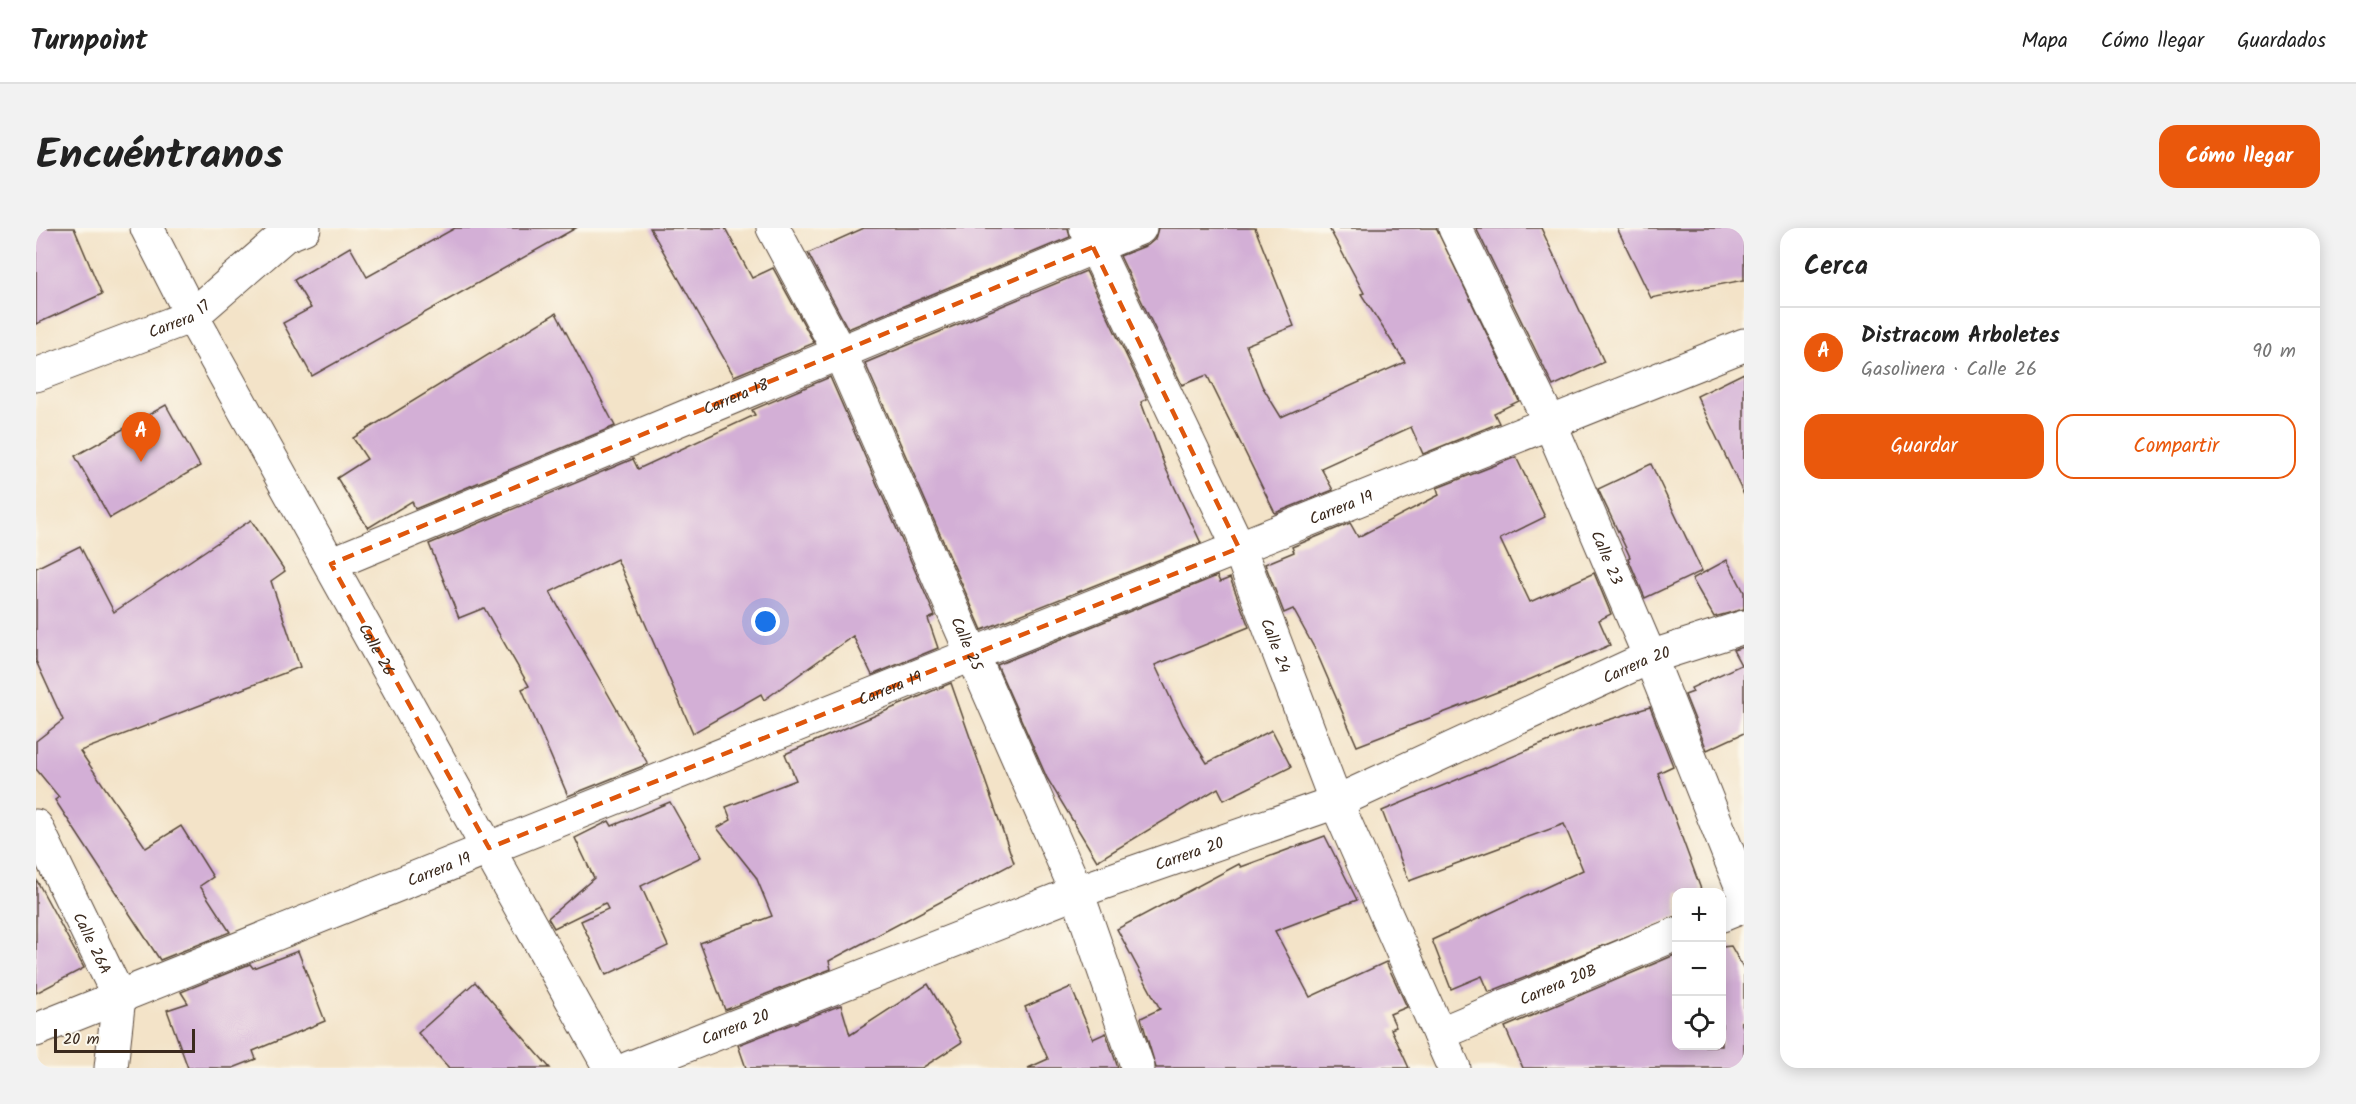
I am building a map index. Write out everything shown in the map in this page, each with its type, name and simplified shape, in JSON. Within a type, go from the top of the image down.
[{"type":"street","name":"Calle 26","points":[[147,228],[192,316],[610,1068]]},
{"type":"street","name":"Carrera 17","points":[[36,375],[192,316],[284,236],[304,228]]},
{"type":"street","name":"Calle 25","points":[[773,228],[840,353],[1077,892],[1138,1068]]},
{"type":"street","name":"Carrera 18","points":[[331,564],[840,353],[1089,238],[1140,228]]},
{"type":"street","name":"Calle 23","points":[[1455,228],[1550,423],[1650,657],[1744,893]]},
{"type":"street","name":"Calle 24","points":[[1089,238],[1239,548],[1336,802],[1454,1068]]},
{"type":"street","name":"Carrera 19","points":[[36,1030],[1744,345]]},
{"type":"street","name":"Carrera 20","points":[[629,1068],[1077,892],[1336,802],[1650,657],[1744,627]]},
{"type":"street","name":"Calle 26A","points":[[36,826],[119,997]]},
{"type":"street","points":[[1726,913],[1744,906]]},
{"type":"street","name":"Carrera 20B","points":[[1439,1034],[1672,936]]},
{"type":"street","points":[[111,1068],[119,997]]},
{"type":"highlighted area","points":[[1093,247],[1239,548],[489,848],[331,564]]},
{"type":"building","points":[[36,228],[74,228],[102,294],[36,324]]},
{"type":"building","points":[[455,228],[576,228],[312,376],[283,323],[311,308],[294,280],[350,247],[367,277]]},
{"type":"building","points":[[650,228],[725,228],[752,278],[773,268],[814,343],[734,376]]},
{"type":"building","points":[[864,228],[1068,228],[1070,237],[848,329],[808,253]]},
{"type":"building","points":[[1158,228],[1255,228],[1294,326],[1246,345],[1262,386],[1281,417],[1405,362],[1361,294],[1364,293],[1329,228],[1436,228],[1519,401],[1494,413],[1499,423],[1423,454],[1411,427],[1321,468],[1333,490],[1275,513],[1207,375],[1182,385],[1120,256],[1148,245],[1155,239]]},
{"type":"building","points":[[1476,228],[1541,228],[1604,362],[1553,386]]},
{"type":"building","points":[[1617,228],[1744,228],[1744,280],[1651,298]]},
{"type":"building","points":[[1086,271],[1147,399],[1141,402],[1166,469],[1201,543],[982,630],[865,363]]},
{"type":"building","points":[[556,313],[615,426],[415,509],[412,501],[368,528],[337,478],[367,459],[353,438]]},
{"type":"building","points":[[1744,373],[1744,495],[1697,396]]},
{"type":"building","points":[[830,377],[935,616],[928,619],[938,648],[872,675],[853,636],[764,700],[761,694],[693,733],[617,559],[550,592],[648,764],[568,796],[522,689],[529,686],[484,608],[459,618],[429,544],[633,459],[638,469],[755,415],[752,410]]},
{"type":"building","points":[[166,405],[200,466],[110,518],[75,456]]},
{"type":"building","points":[[1516,457],[1545,517],[1500,539],[1530,602],[1594,573],[1611,614],[1599,620],[1610,645],[1531,679],[1357,746],[1316,651],[1293,609],[1284,613],[1265,564],[1294,552],[1292,547],[1350,523],[1358,537],[1439,495],[1437,488]]},
{"type":"building","points":[[1651,464],[1702,571],[1645,598],[1628,558],[1630,557],[1598,489]]},
{"type":"building","points":[[251,520],[285,571],[271,581],[300,667],[80,751],[146,848],[181,826],[213,877],[200,886],[230,932],[160,960],[55,800],[59,797],[36,769],[36,741],[63,720],[36,661],[36,568],[80,546],[114,612]]},
{"type":"building","points":[[1727,560],[1744,592],[1744,609],[1714,617],[1692,579]]},
{"type":"building","points":[[1217,576],[1220,582],[1230,578],[1249,627],[1155,665],[1183,725],[1207,763],[1272,730],[1291,767],[1224,800],[1218,788],[1097,861],[1047,778],[997,665]]},
{"type":"building","points":[[1744,647],[1744,733],[1707,750],[1685,695],[1693,692],[1691,688],[1741,665],[1733,650]]},
{"type":"building","points":[[951,683],[1014,863],[829,961],[831,969],[725,1010],[700,943],[772,916],[756,877],[717,828],[731,820],[726,807],[796,780],[785,754]]},
{"type":"building","points":[[1650,707],[1673,766],[1658,773],[1701,888],[1672,888],[1672,918],[1489,992],[1482,976],[1451,989],[1432,940],[1583,870],[1564,824],[1409,881],[1382,811],[1576,730]]},
{"type":"building","points":[[670,802],[701,857],[641,886],[668,946],[606,975],[581,921],[608,909],[605,903],[554,928],[548,918],[594,878],[575,838],[609,821],[612,826]]},
{"type":"building","points":[[1325,836],[1357,900],[1275,931],[1310,997],[1386,962],[1407,1007],[1390,1014],[1396,1027],[1391,1029],[1409,1068],[1156,1068],[1141,1018],[1160,1009],[1117,929],[1239,864],[1241,867]]},
{"type":"building","points":[[36,879],[84,968],[36,993]]},
{"type":"building","points":[[1731,946],[1744,969],[1744,1021],[1741,1022],[1744,1030],[1744,1068],[1523,1068],[1505,1027],[1672,956],[1672,1050],[1726,1050],[1726,947]]},
{"type":"building","points":[[298,951],[325,1021],[253,1051],[256,1059],[233,1068],[188,1068],[167,1010],[188,1003],[181,992],[250,964],[253,968]]},
{"type":"building","points":[[475,982],[550,1068],[449,1068],[418,1033]]},
{"type":"building","points":[[928,984],[962,1042],[922,1068],[746,1068],[738,1045],[841,1005],[850,1035]]},
{"type":"building","points":[[1071,987],[1093,1039],[1106,1033],[1118,1068],[1028,1068],[1048,1059],[1025,1007]]},
{"type":"place","name":"Distracom Arboletes","points":[[141,462]]}]
